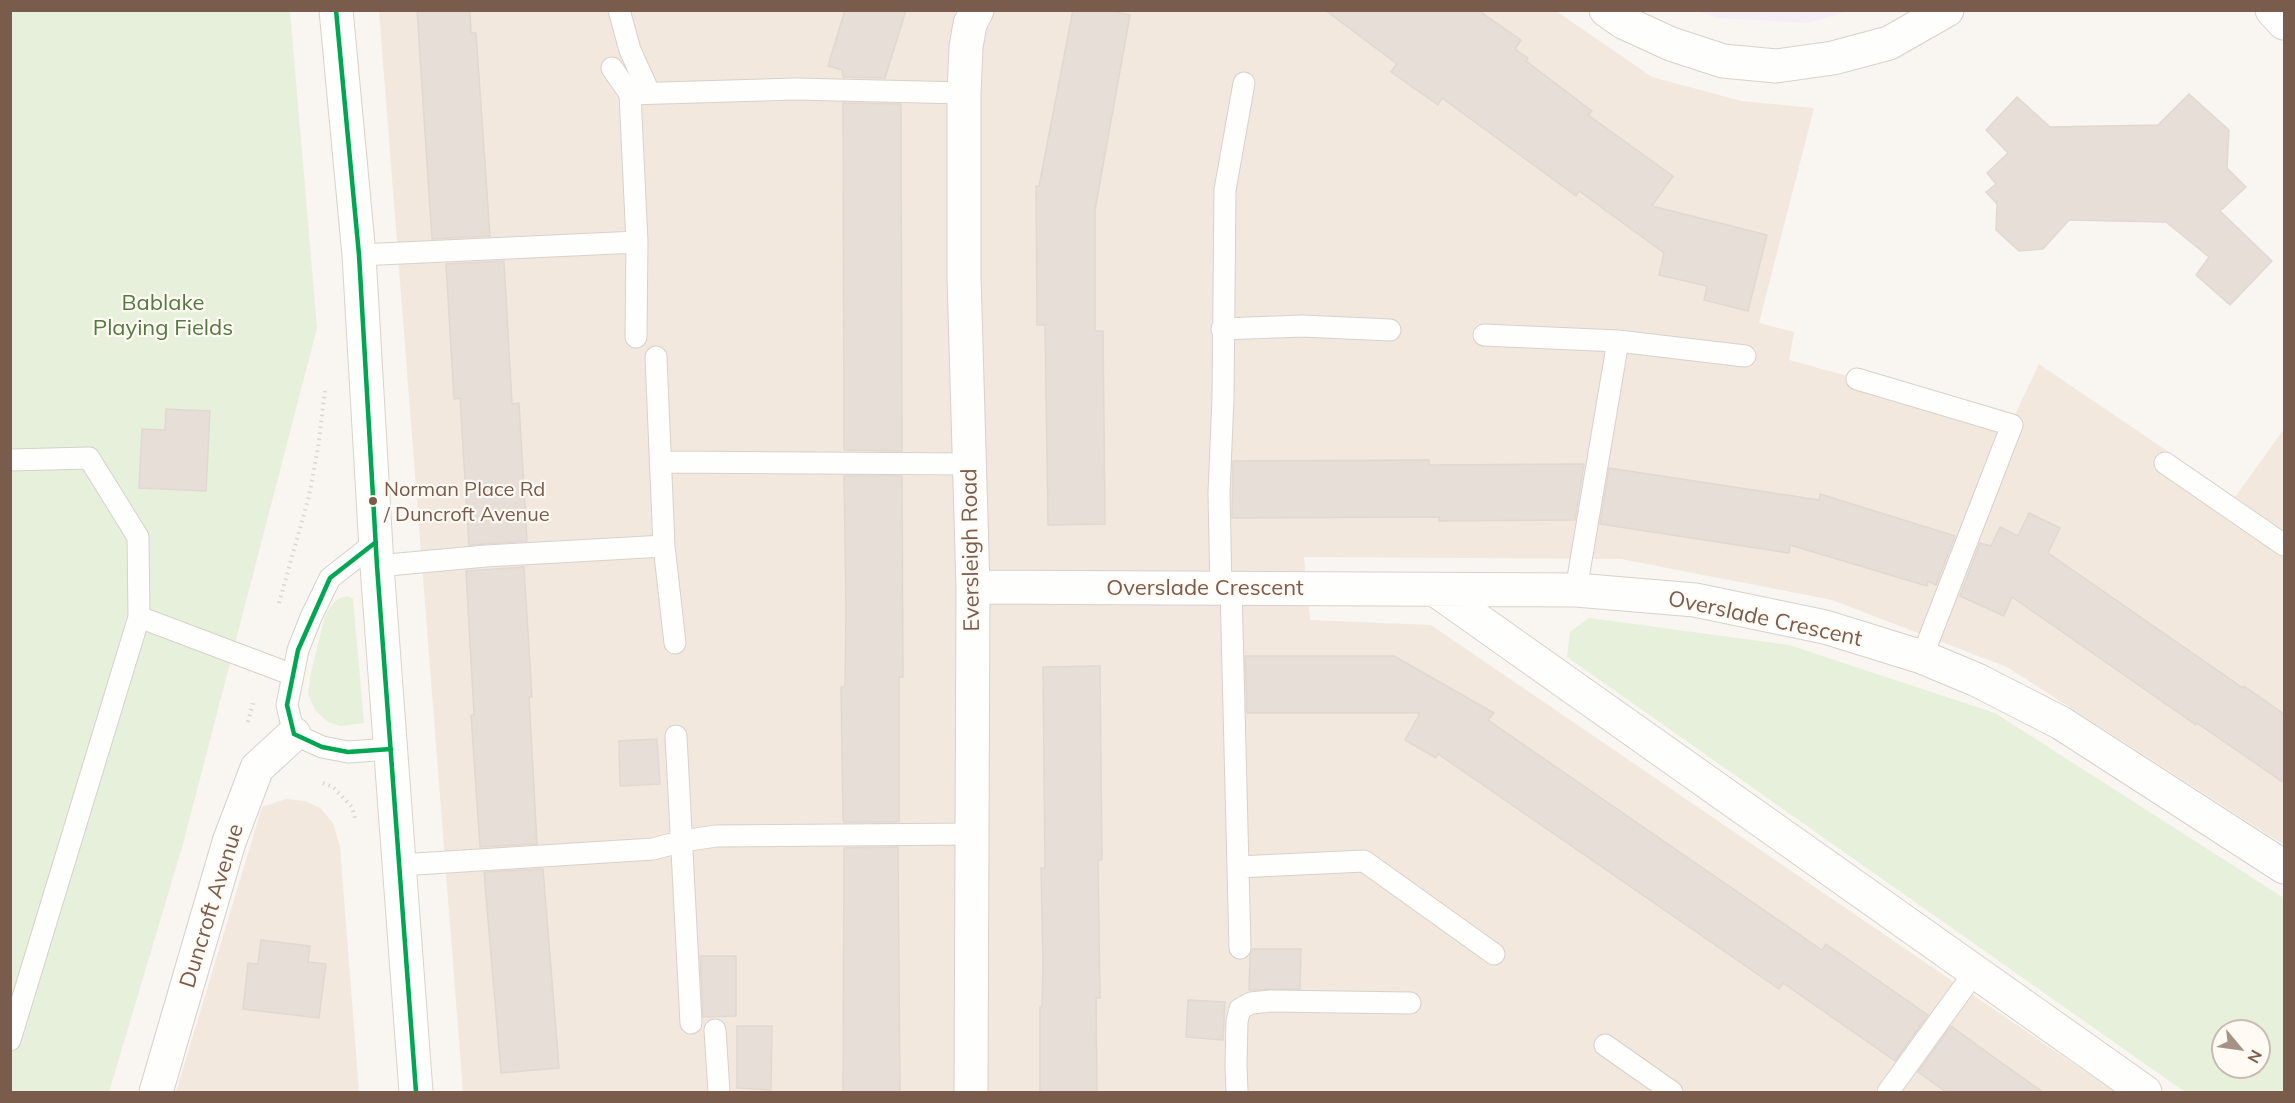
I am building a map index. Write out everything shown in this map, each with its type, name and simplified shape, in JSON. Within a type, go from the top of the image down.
[{"type":"street","points":[[336,10],[359,255],[376,554],[416,1092]]},
{"type":"street","name":"Eversleigh Road","points":[[971,1092],[973,587],[964,277],[964,93],[966,47],[970,24],[977,10]]},
{"type":"street","points":[[1606,10],[1623,22],[1671,44],[1723,61],[1776,66],[1833,58],[1889,43],[1947,10]]},
{"type":"street","points":[[2272,10],[2284,23]]},
{"type":"street","name":"Overslade Crescent","points":[[973,587],[1576,590],[1695,600],[1825,627],[1922,657],[1977,680],[2061,723],[2284,867]]},
{"type":"street","points":[[1437,591],[2145,1092]]},
{"type":"street","name":"Duncroft Avenue","points":[[156,1092],[229,842],[256,768],[294,734]]},
{"type":"lane","points":[[619,10],[639,93],[636,337]]},
{"type":"lane","points":[[612,68],[639,93],[795,89],[964,93]]},
{"type":"lane","points":[[1240,948],[1226,589],[1219,492],[1223,398],[1225,190],[1244,83]]},
{"type":"lane","points":[[359,255],[637,242]]},
{"type":"lane","points":[[1222,329],[1302,326],[1389,330]]},
{"type":"lane","points":[[1484,335],[1617,341],[1745,356]]},
{"type":"lane","points":[[1576,590],[1617,341]]},
{"type":"lane","points":[[656,357],[664,546],[675,643]]},
{"type":"lane","points":[[1857,379],[2012,425],[1922,657]]},
{"type":"lane","points":[[10,460],[89,458],[138,537],[139,617],[10,1040]]},
{"type":"lane","points":[[660,462],[969,464]]},
{"type":"lane","points":[[2165,463],[2284,545]]},
{"type":"lane","points":[[391,749],[348,752],[322,747],[294,734],[287,705],[298,650],[330,578],[376,554],[486,556],[664,546]]},
{"type":"lane","points":[[139,617],[263,666],[293,675]]},
{"type":"lane","points":[[676,736],[691,1023]]},
{"type":"lane","points":[[400,865],[653,849],[716,836],[971,834]]},
{"type":"lane","points":[[1238,867],[1364,861],[1494,954]]},
{"type":"lane","points":[[1888,1092],[1974,973]]},
{"type":"lane","points":[[1237,1092],[1236,1048],[1240,1009],[1251,1003],[1271,1001],[1410,1003]]},
{"type":"lane","points":[[715,1030],[719,1092]]},
{"type":"lane","points":[[1605,1046],[1672,1092]]},
{"type":"shaded area","points":[[379,11],[1556,11],[1652,77],[1741,101],[1814,108],[1759,323],[1794,332],[1789,360],[2012,421],[2039,364],[2235,497],[2284,429],[2284,845],[2007,667],[1832,600],[1621,559],[1304,557],[1310,620],[1431,625],[2115,1092],[463,1092]]},
{"type":"shaded area","points":[[1697,11],[1849,11],[1808,23],[1718,18]]},
{"type":"shaded area","points":[[286,799],[305,801],[320,808],[333,823],[340,847],[359,1092],[176,1092],[262,807]]},
{"type":"green space","name":"Bablake Playing Fields","points":[[10,11],[290,11],[317,328],[183,844],[109,1092],[11,1092]]},
{"type":"green space","points":[[348,596],[353,599],[364,723],[340,726],[328,722],[315,710],[308,694],[325,616],[338,599]]},
{"type":"green space","points":[[1589,618],[1789,645],[1995,713],[2284,898],[2284,1092],[2185,1092],[1567,657],[1570,632]]},
{"type":"building","points":[[417,10],[470,10],[471,33],[476,33],[490,236],[432,239]]},
{"type":"building","points":[[845,10],[906,10],[885,78],[843,77],[842,70],[828,66]]},
{"type":"building","points":[[1073,10],[1106,10],[1130,15],[1095,210],[1095,331],[1103,331],[1105,524],[1048,525],[1045,325],[1037,325],[1036,186],[1039,186]]},
{"type":"building","points":[[1325,10],[1478,10],[1521,40],[1515,49],[1528,58],[1526,61],[1592,111],[1588,115],[1673,176],[1652,206],[1767,235],[1748,311],[1704,300],[1707,286],[1659,275],[1664,253],[1579,191],[1576,196],[1442,98],[1438,105],[1391,72],[1397,64]]},
{"type":"building","points":[[2189,94],[2229,130],[2227,168],[2246,187],[2220,211],[2272,261],[2230,305],[2196,275],[2209,257],[2166,222],[2069,220],[2043,249],[2019,251],[1996,230],[1997,204],[1986,192],[1996,184],[1987,173],[2008,153],[1986,130],[2017,97],[2050,127],[2158,125]]},
{"type":"building","points":[[843,103],[901,104],[902,451],[844,450]]},
{"type":"building","points":[[504,261],[512,404],[519,403],[527,541],[469,545],[460,398],[454,399],[446,264]]},
{"type":"building","points":[[166,409],[210,411],[206,491],[139,488],[142,429],[165,430]]},
{"type":"building","points":[[1429,460],[1429,465],[1584,464],[1575,520],[1439,521],[1439,517],[1232,518],[1233,461]]},
{"type":"building","points":[[1609,468],[1819,500],[1820,494],[1955,536],[1936,585],[1928,581],[1927,586],[1790,545],[1789,553],[1600,524]]},
{"type":"building","points":[[844,476],[902,476],[903,677],[899,677],[899,822],[844,822],[843,819],[841,687],[845,687],[846,610]]},
{"type":"building","points":[[2029,513],[2060,528],[2048,553],[2284,714],[2284,783],[2012,597],[2004,616],[1960,596],[1980,543],[1991,546],[2000,527],[2018,536]]},
{"type":"building","points":[[524,567],[532,697],[529,697],[537,844],[480,847],[471,715],[474,715],[466,571]]},
{"type":"building","points":[[1245,656],[1394,656],[1494,713],[1488,720],[1822,950],[1826,944],[1928,1015],[1895,1061],[1783,983],[1779,989],[1438,754],[1436,758],[1405,740],[1420,713],[1247,713]]},
{"type":"building","points":[[1100,666],[1102,860],[1098,860],[1100,998],[1096,998],[1097,1092],[1040,1092],[1040,1007],[1042,1007],[1043,963],[1041,868],[1045,868],[1043,667]]},
{"type":"building","points":[[657,739],[660,784],[620,786],[619,741]]},
{"type":"building","points":[[898,847],[900,1092],[843,1092],[844,848]]},
{"type":"building","points":[[543,869],[559,1068],[501,1073],[484,872]]},
{"type":"building","points":[[261,940],[310,946],[308,962],[326,964],[319,1018],[243,1009],[248,963],[258,964]]},
{"type":"building","points":[[1253,949],[1301,949],[1300,989],[1249,990],[1250,956]]},
{"type":"building","points":[[700,956],[736,956],[736,1016],[703,1017]]},
{"type":"building","points":[[1188,1000],[1225,1002],[1223,1040],[1186,1037]]},
{"type":"building","points":[[737,1026],[772,1026],[771,1090],[737,1088]]},
{"type":"building","points":[[1951,1026],[2043,1092],[1946,1092],[1918,1072]]},
{"type":"transit line","points":[[336,10],[359,255],[377,566],[416,1092]]},
{"type":"transit line","points":[[376,542],[330,578],[298,650],[287,705],[294,734],[322,747],[348,752],[391,749]]},
{"type":"place","name":"Norman Place Rd / Duncroft Avenue","points":[[373,501]]}]
